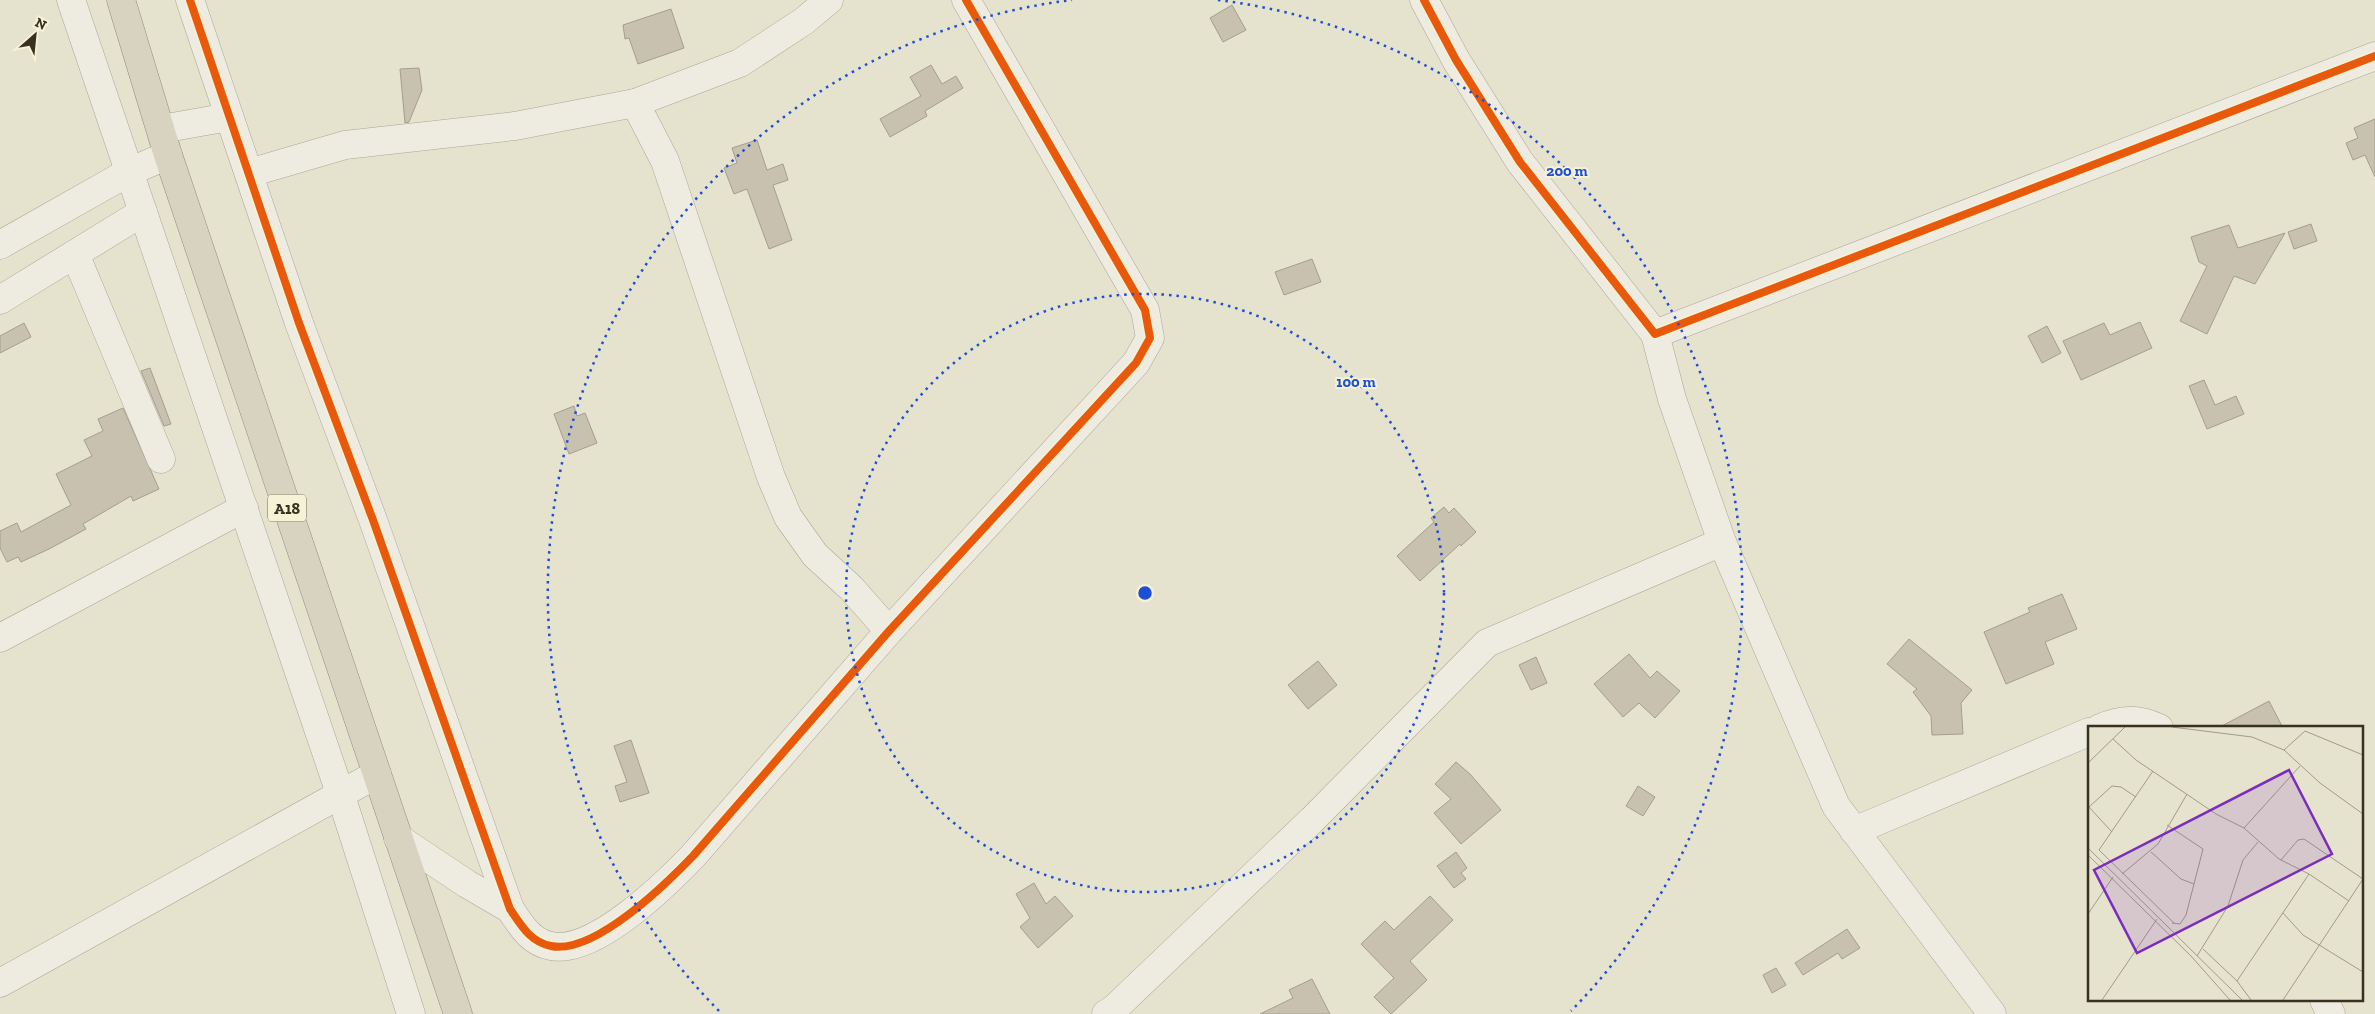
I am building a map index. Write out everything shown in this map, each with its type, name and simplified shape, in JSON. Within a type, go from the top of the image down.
[{"type":"highway","name":"A18","points":[[121,0],[165,142],[458,1014]]},
{"type":"street","points":[[71,0],[341,796],[411,1014]]},
{"type":"street","points":[[190,0],[299,323],[373,520],[510,908],[527,934],[551,946],[562,946],[584,940],[626,919],[694,856],[889,631],[1136,363],[1150,338],[1145,310],[966,0]]},
{"type":"street","points":[[249,173],[345,144],[515,126],[635,103],[740,63],[804,21],[829,0]]},
{"type":"street","points":[[1424,0],[1456,60],[1520,162],[1655,334],[1672,399],[1722,542],[1836,806],[1992,1014]]},
{"type":"street","points":[[1655,334],[2375,56]]},
{"type":"street","points":[[635,103],[665,160],[770,477],[788,517],[815,555],[851,588],[889,631]]},
{"type":"street","points":[[0,245],[130,172],[165,142],[229,117]]},
{"type":"street","points":[[0,300],[144,212]]},
{"type":"street","points":[[75,254],[161,459]]},
{"type":"street","points":[[0,638],[244,508]]},
{"type":"street","points":[[1106,1014],[1115,1008],[1312,820],[1487,643],[1722,542]]},
{"type":"street","points":[[2105,726],[2121,720],[2149,723],[2155,726]]},
{"type":"street","points":[[1854,831],[2088,732]]},
{"type":"street","points":[[0,983],[341,796],[377,774]]},
{"type":"street","points":[[398,838],[467,884],[510,908]]},
{"type":"street","points":[[2325,1002],[2331,1014]]},
{"type":"building","points":[[1232,5],[1246,30],[1223,42],[1210,18]]},
{"type":"building","points":[[671,9],[684,48],[638,64],[629,38],[625,39],[623,25]]},
{"type":"building","points":[[931,65],[942,84],[956,76],[963,88],[925,111],[927,116],[890,137],[880,119],[921,96],[910,77]]},
{"type":"building","points":[[419,68],[422,90],[409,122],[405,123],[400,69]]},
{"type":"building","points":[[2375,119],[2375,177],[2365,155],[2353,160],[2346,143],[2358,138],[2354,128]]},
{"type":"building","points":[[757,140],[767,170],[783,164],[788,180],[773,185],[792,240],[769,249],[747,189],[734,194],[724,168],[737,163],[732,148]]},
{"type":"building","points":[[2311,224],[2317,241],[2294,249],[2288,232]]},
{"type":"building","points":[[2229,225],[2238,248],[2285,233],[2255,284],[2234,276],[2207,334],[2180,321],[2207,266],[2199,262],[2191,237]]},
{"type":"building","points":[[1312,259],[1321,282],[1284,295],[1275,272]]},
{"type":"building","points":[[2140,322],[2152,348],[2081,380],[2063,341],[2104,323],[2110,335]]},
{"type":"building","points":[[24,323],[31,337],[0,353],[0,336]]},
{"type":"building","points":[[2047,326],[2061,353],[2042,363],[2028,336]]},
{"type":"building","points":[[150,368],[171,424],[164,426],[141,371]]},
{"type":"building","points":[[2204,380],[2215,405],[2236,396],[2244,414],[2207,429],[2189,386]]},
{"type":"building","points":[[574,406],[577,416],[585,413],[597,443],[569,454],[554,414]]},
{"type":"building","points":[[123,408],[159,489],[133,501],[131,496],[83,524],[86,529],[49,549],[21,562],[18,557],[7,562],[0,548],[0,531],[17,523],[21,532],[71,505],[56,474],[92,456],[84,440],[103,431],[98,419]]},
{"type":"building","points":[[1444,507],[1449,513],[1454,508],[1476,532],[1461,546],[1460,544],[1420,581],[1397,556],[1434,522],[1431,518]]},
{"type":"building","points":[[2062,594],[2077,629],[2045,642],[2054,664],[2006,684],[1984,632],[2030,612],[2028,608]]},
{"type":"building","points":[[1909,639],[1972,690],[1961,703],[1963,734],[1932,735],[1931,716],[1913,692],[1917,689],[1887,664]]},
{"type":"building","points":[[1629,654],[1650,678],[1657,671],[1680,691],[1655,718],[1639,703],[1623,717],[1594,684]]},
{"type":"building","points":[[1536,657],[1547,683],[1531,690],[1519,665]]},
{"type":"building","points":[[1318,661],[1337,685],[1308,709],[1288,685]]},
{"type":"building","points":[[2269,701],[2282,726],[2222,726]]},
{"type":"building","points":[[631,740],[649,793],[620,802],[615,786],[627,782],[614,746]]},
{"type":"building","points":[[1456,762],[1470,774],[1501,810],[1461,844],[1434,813],[1451,799],[1435,784]]},
{"type":"building","points":[[1638,786],[1655,797],[1643,816],[1626,806]]},
{"type":"building","points":[[1456,852],[1467,868],[1461,873],[1466,879],[1454,888],[1437,866]]},
{"type":"building","points":[[1034,883],[1046,904],[1055,896],[1073,916],[1038,948],[1020,927],[1030,918],[1016,894]]},
{"type":"building","points":[[1430,896],[1453,920],[1410,961],[1427,980],[1391,1014],[1374,997],[1394,978],[1361,944],[1385,921],[1394,930]]},
{"type":"building","points":[[1847,929],[1860,948],[1842,959],[1838,953],[1803,975],[1795,963]]},
{"type":"building","points":[[1776,968],[1786,985],[1772,993],[1763,975]]},
{"type":"building","points":[[1312,979],[1330,1014],[1260,1014],[1293,998],[1289,990]]},
{"type":"cycle path","points":[[190,0],[299,323],[373,520],[510,909],[522,927],[532,937],[551,946],[568,946],[588,940],[608,929],[648,899],[693,856],[889,631],[1136,363],[1150,338],[1145,310],[966,0]]},
{"type":"cycle path","points":[[1424,0],[1456,60],[1520,162],[1655,334],[2375,56]]}]
